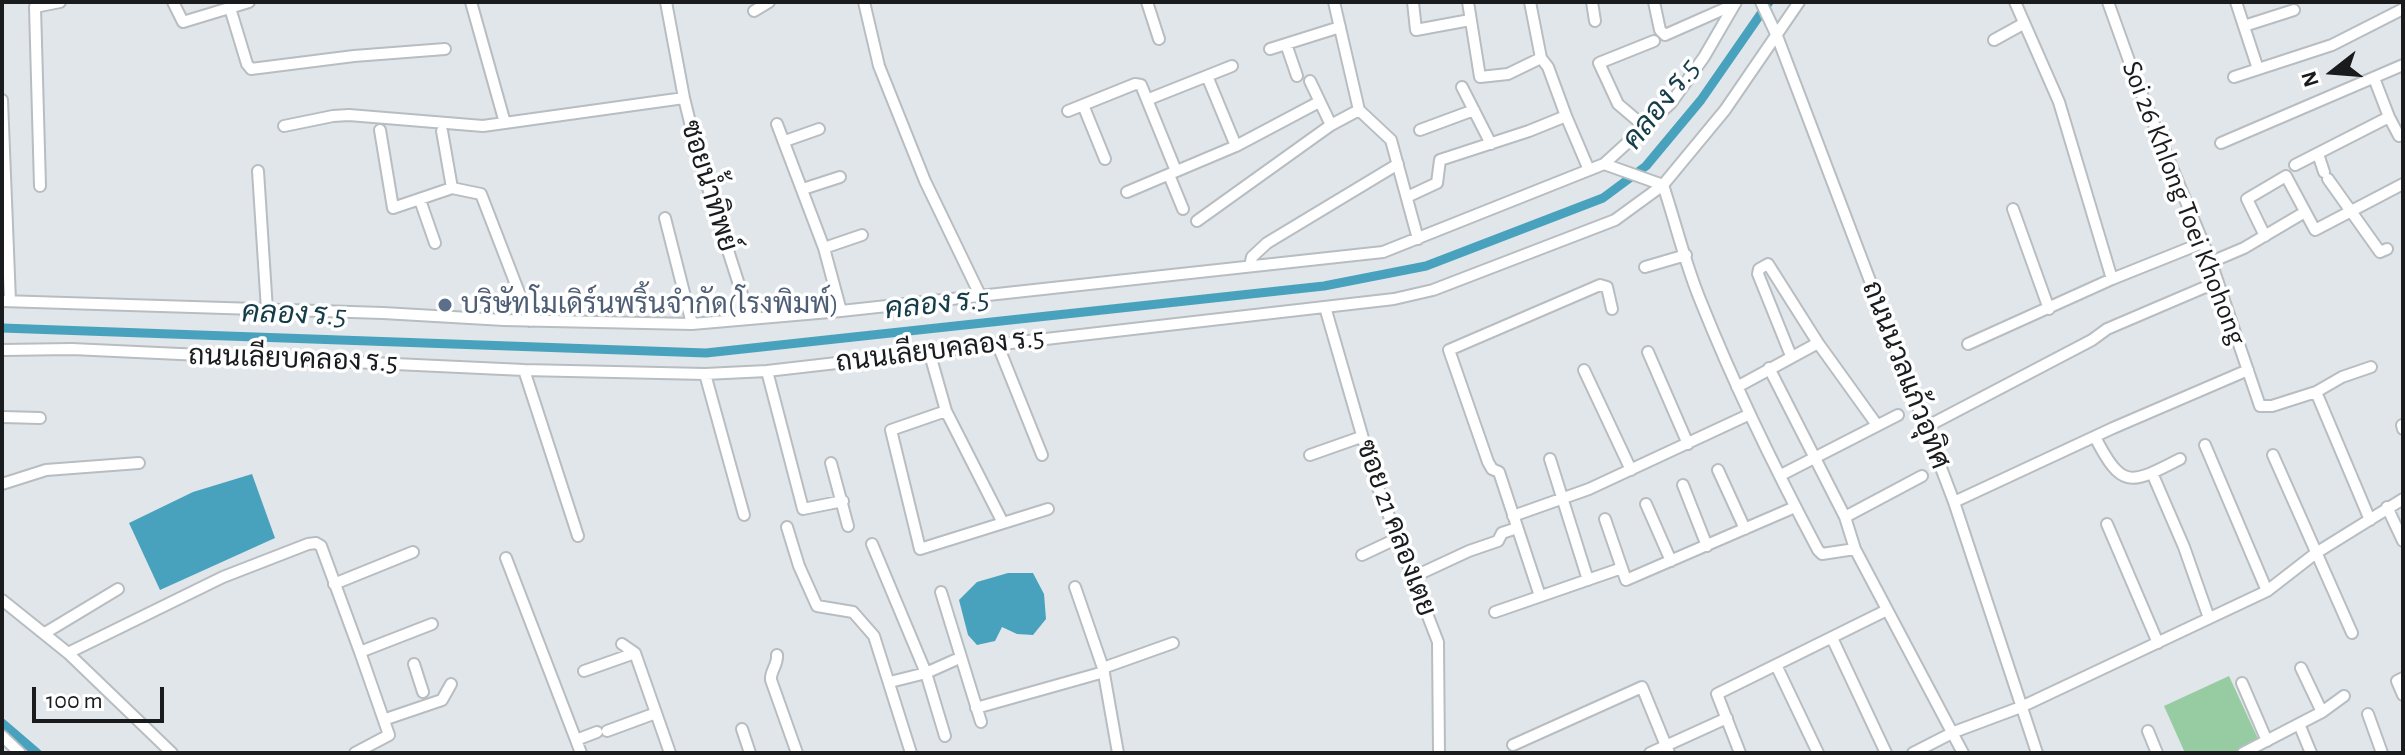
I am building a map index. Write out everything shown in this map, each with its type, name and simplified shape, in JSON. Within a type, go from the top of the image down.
[{"type":"street","points":[[40,186],[35,7],[60,2]]},
{"type":"street","points":[[173,2],[183,22],[249,2]]},
{"type":"street","points":[[471,2],[505,123]]},
{"type":"street","name":"ซอยน้ำทิพย์","points":[[666,2],[700,163],[750,319]]},
{"type":"street","points":[[754,11],[769,2]]},
{"type":"street","points":[[864,2],[879,66],[925,181],[980,295]]},
{"type":"street","points":[[1147,2],[1159,39]]},
{"type":"street","points":[[1334,2],[1359,110],[1391,140],[1418,239]]},
{"type":"street","points":[[1413,2],[1416,30],[1470,20]]},
{"type":"street","points":[[1468,2],[1480,77],[1508,74],[1541,58]]},
{"type":"street","points":[[1530,2],[1541,58],[1548,67],[1589,170]]},
{"type":"street","points":[[1592,2],[1595,21]]},
{"type":"street","points":[[1654,2],[1660,30],[1665,35],[1736,3]]},
{"type":"street","name":"ถนนนวลแก้วอุทิศ","points":[[1761,2],[1777,36],[1954,502],[2037,753]]},
{"type":"street","name":"ถนนเลียบคลอง ร.5","points":[[2,350],[88,350],[524,370],[705,374],[767,371],[1394,299],[1433,290],[1615,220],[1663,185],[1725,110],[1799,2]]},
{"type":"street","points":[[2015,2],[2059,102],[2112,279]]},
{"type":"street","name":"Soi 26 Khlong Toei Khohong","points":[[2108,2],[2211,262],[2260,406],[2272,406],[2316,392]]},
{"type":"street","points":[[2236,2],[2258,69]]},
{"type":"street","name":"ถนนเลียบคลอง ร.5","points":[[6,301],[530,321],[692,324],[841,311],[1383,252],[1604,164],[1671,103],[1704,57],[1736,3]]},
{"type":"street","points":[[230,8],[247,66],[251,69],[445,49]]},
{"type":"street","points":[[2234,77],[2332,45],[2403,9]]},
{"type":"street","points":[[2244,26],[2294,10]]},
{"type":"street","points":[[1994,40],[2023,24]]},
{"type":"street","points":[[1270,49],[1340,27]]},
{"type":"street","points":[[1645,127],[1618,104],[1599,63],[1654,41]]},
{"type":"street","points":[[1286,44],[1297,76]]},
{"type":"street","points":[[2221,143],[2403,65]]},
{"type":"street","points":[[1149,99],[1232,66]]},
{"type":"street","points":[[1207,76],[1236,146]]},
{"type":"street","points":[[2374,78],[2399,136]]},
{"type":"street","points":[[1310,81],[1331,125]]},
{"type":"street","points":[[1068,111],[1135,84],[1144,87],[1183,209]]},
{"type":"street","points":[[1462,87],[1491,144]]},
{"type":"street","points":[[284,126],[349,115],[465,126],[684,98]]},
{"type":"street","points":[[2,100],[6,301]]},
{"type":"street","points":[[1127,192],[1236,146],[1319,102]]},
{"type":"street","points":[[1083,105],[1105,159]]},
{"type":"street","points":[[1197,221],[1331,125],[1359,110]]},
{"type":"street","points":[[1420,130],[1474,110]]},
{"type":"street","points":[[1407,197],[1437,183],[1440,160],[1566,116]]},
{"type":"street","points":[[2295,165],[2389,117]]},
{"type":"street","points":[[777,124],[824,248],[841,311]]},
{"type":"street","points":[[785,141],[819,129]]},
{"type":"street","points":[[380,130],[393,208],[452,188],[481,194],[530,321]]},
{"type":"street","points":[[442,131],[452,188]]},
{"type":"street","points":[[2318,154],[2326,176],[2350,211],[2380,252],[2387,249]]},
{"type":"street","points":[[1250,266],[1252,257],[1267,243],[1398,164]]},
{"type":"street","points":[[1604,164],[1663,185],[1699,298],[1748,415],[1795,507],[1822,554],[1855,549]]},
{"type":"street","points":[[258,171],[267,310]]},
{"type":"street","points":[[2265,236],[2247,199],[2286,176],[2315,230],[2403,184]]},
{"type":"street","points":[[803,189],[840,177]]},
{"type":"street","points":[[420,200],[435,243]]},
{"type":"street","points":[[2013,209],[2049,309]]},
{"type":"street","points":[[2211,262],[2265,236],[2305,212]]},
{"type":"street","points":[[665,218],[692,324]]},
{"type":"street","points":[[824,248],[862,235]]},
{"type":"street","points":[[1968,344],[2112,279],[2202,243]]},
{"type":"street","points":[[1645,267],[1686,255]]},
{"type":"street","points":[[1791,356],[1758,274],[1768,264],[1818,343],[1877,425]]},
{"type":"street","points":[[1926,427],[2092,340],[2101,332],[2217,282]]},
{"type":"street","points":[[1540,596],[1499,472],[1492,469],[1488,462],[1449,350],[1600,285],[1607,287],[1612,309]]},
{"type":"street","name":"ซอย 21 คลองเตย","points":[[1325,307],[1361,437],[1438,642],[1439,753]]},
{"type":"street","points":[[997,343],[1042,455]]},
{"type":"street","points":[[1737,387],[1818,343]]},
{"type":"street","points":[[929,351],[946,411],[1003,523]]},
{"type":"street","points":[[1648,352],[1688,444]]},
{"type":"street","points":[[2370,520],[2316,392],[2342,377],[2371,367]]},
{"type":"street","points":[[1769,368],[1845,517],[1855,549],[1963,753]]},
{"type":"street","points":[[524,370],[578,536]]},
{"type":"street","points":[[1584,370],[1631,470]]},
{"type":"street","points":[[1954,502],[2248,370]]},
{"type":"street","points":[[767,371],[803,509],[843,501]]},
{"type":"street","points":[[705,374],[744,515]]},
{"type":"street","points":[[946,411],[891,430],[920,549],[1048,509]]},
{"type":"street","points":[[1513,516],[1631,470],[1748,415]]},
{"type":"street","points":[[1781,475],[1898,415]]},
{"type":"street","points":[[2,417],[40,418]]},
{"type":"street","points":[[1310,455],[1361,437]]},
{"type":"street","points":[[2095,437],[2109,462],[2124,475],[2135,479],[2180,459]]},
{"type":"street","points":[[2205,445],[2267,591]]},
{"type":"street","points":[[2273,455],[2352,633]]},
{"type":"street","points":[[1550,459],[1588,580]]},
{"type":"street","points":[[2,484],[46,470],[139,463]]},
{"type":"street","points":[[831,463],[848,526]]},
{"type":"street","points":[[1718,470],[1745,529]]},
{"type":"street","points":[[2152,473],[2184,547],[2209,618]]},
{"type":"street","points":[[1845,517],[1922,476]]},
{"type":"street","points":[[1683,485],[1707,546]]},
{"type":"street","points":[[1913,753],[1954,732],[2021,707],[2267,591],[2316,553],[2403,499]]},
{"type":"street","points":[[1646,504],[1671,561]]},
{"type":"street","points":[[1605,519],[1626,580],[1795,507]]},
{"type":"street","points":[[2387,507],[2403,541]]},
{"type":"street","points":[[2107,524],[2158,643]]},
{"type":"street","points":[[787,527],[812,599],[822,608],[853,612],[874,636],[911,753]]},
{"type":"street","points":[[1413,577],[1498,541],[1502,533],[1517,528]]},
{"type":"street","points":[[1362,555],[1398,538]]},
{"type":"street","points":[[68,653],[223,577],[316,543],[321,546],[386,719],[389,735],[355,753]]},
{"type":"street","points":[[872,544],[926,673],[945,736]]},
{"type":"street","points":[[334,584],[413,552]]},
{"type":"street","points":[[506,558],[581,753]]},
{"type":"street","points":[[1495,612],[1622,568]]},
{"type":"street","points":[[1075,587],[1103,670],[1118,753]]},
{"type":"street","points":[[45,633],[118,589]]},
{"type":"street","points":[[941,592],[981,722]]},
{"type":"street","points":[[2,600],[68,653],[172,753]]},
{"type":"street","points":[[1740,753],[1717,694],[1887,610]]},
{"type":"street","points":[[360,652],[432,624]]},
{"type":"street","points":[[1832,638],[1886,753]]},
{"type":"street","points":[[976,708],[1103,670],[1173,643]]},
{"type":"street","points":[[622,644],[635,653],[670,753]]},
{"type":"street","points":[[584,671],[635,653]]},
{"type":"street","points":[[777,655],[778,663],[770,676],[797,753]]},
{"type":"street","points":[[890,682],[926,673],[955,660]]},
{"type":"street","points":[[414,664],[425,699]]},
{"type":"street","points":[[1776,665],[1818,753]]},
{"type":"street","points":[[2301,668],[2322,712]]},
{"type":"street","points":[[2400,680],[2403,695]]},
{"type":"street","points":[[2242,683],[2267,741]]},
{"type":"street","points":[[386,719],[425,699],[442,700],[451,684]]},
{"type":"street","points":[[1513,745],[1642,687],[1668,749]]},
{"type":"street","points":[[2243,753],[2322,712],[2344,696]]},
{"type":"street","points":[[576,740],[656,713]]},
{"type":"street","points":[[2368,714],[2382,753]]},
{"type":"street","points":[[1650,753],[1668,749],[1727,718]]},
{"type":"street","points":[[2299,724],[2311,753]]},
{"type":"street","points":[[742,729],[750,753]]},
{"type":"street","points":[[2148,731],[2157,753]]},
{"type":"street","points":[[2,736],[20,753]]},
{"type":"green space","points":[[2229,676],[2259,741],[2233,753],[2185,753],[2164,706]]},
{"type":"water","points":[[252,474],[275,538],[160,590],[129,523],[193,492]]},
{"type":"water","points":[[1008,573],[1033,573],[1044,594],[1046,619],[1033,635],[1017,634],[1002,627],[995,641],[977,645],[968,635],[959,600],[977,582]]},
{"type":"waterway","name":"คลอง ร.5","points":[[2,328],[706,353],[1324,286],[1426,266],[1603,198],[1646,166],[1701,100],[1769,2]]},
{"type":"waterway","points":[[2,723],[37,753]]},
{"type":"place","name":"บริษัทโมเดิร์นพริ้นจำกัด(โรงพิมพ์)","points":[[445,305]]}]
